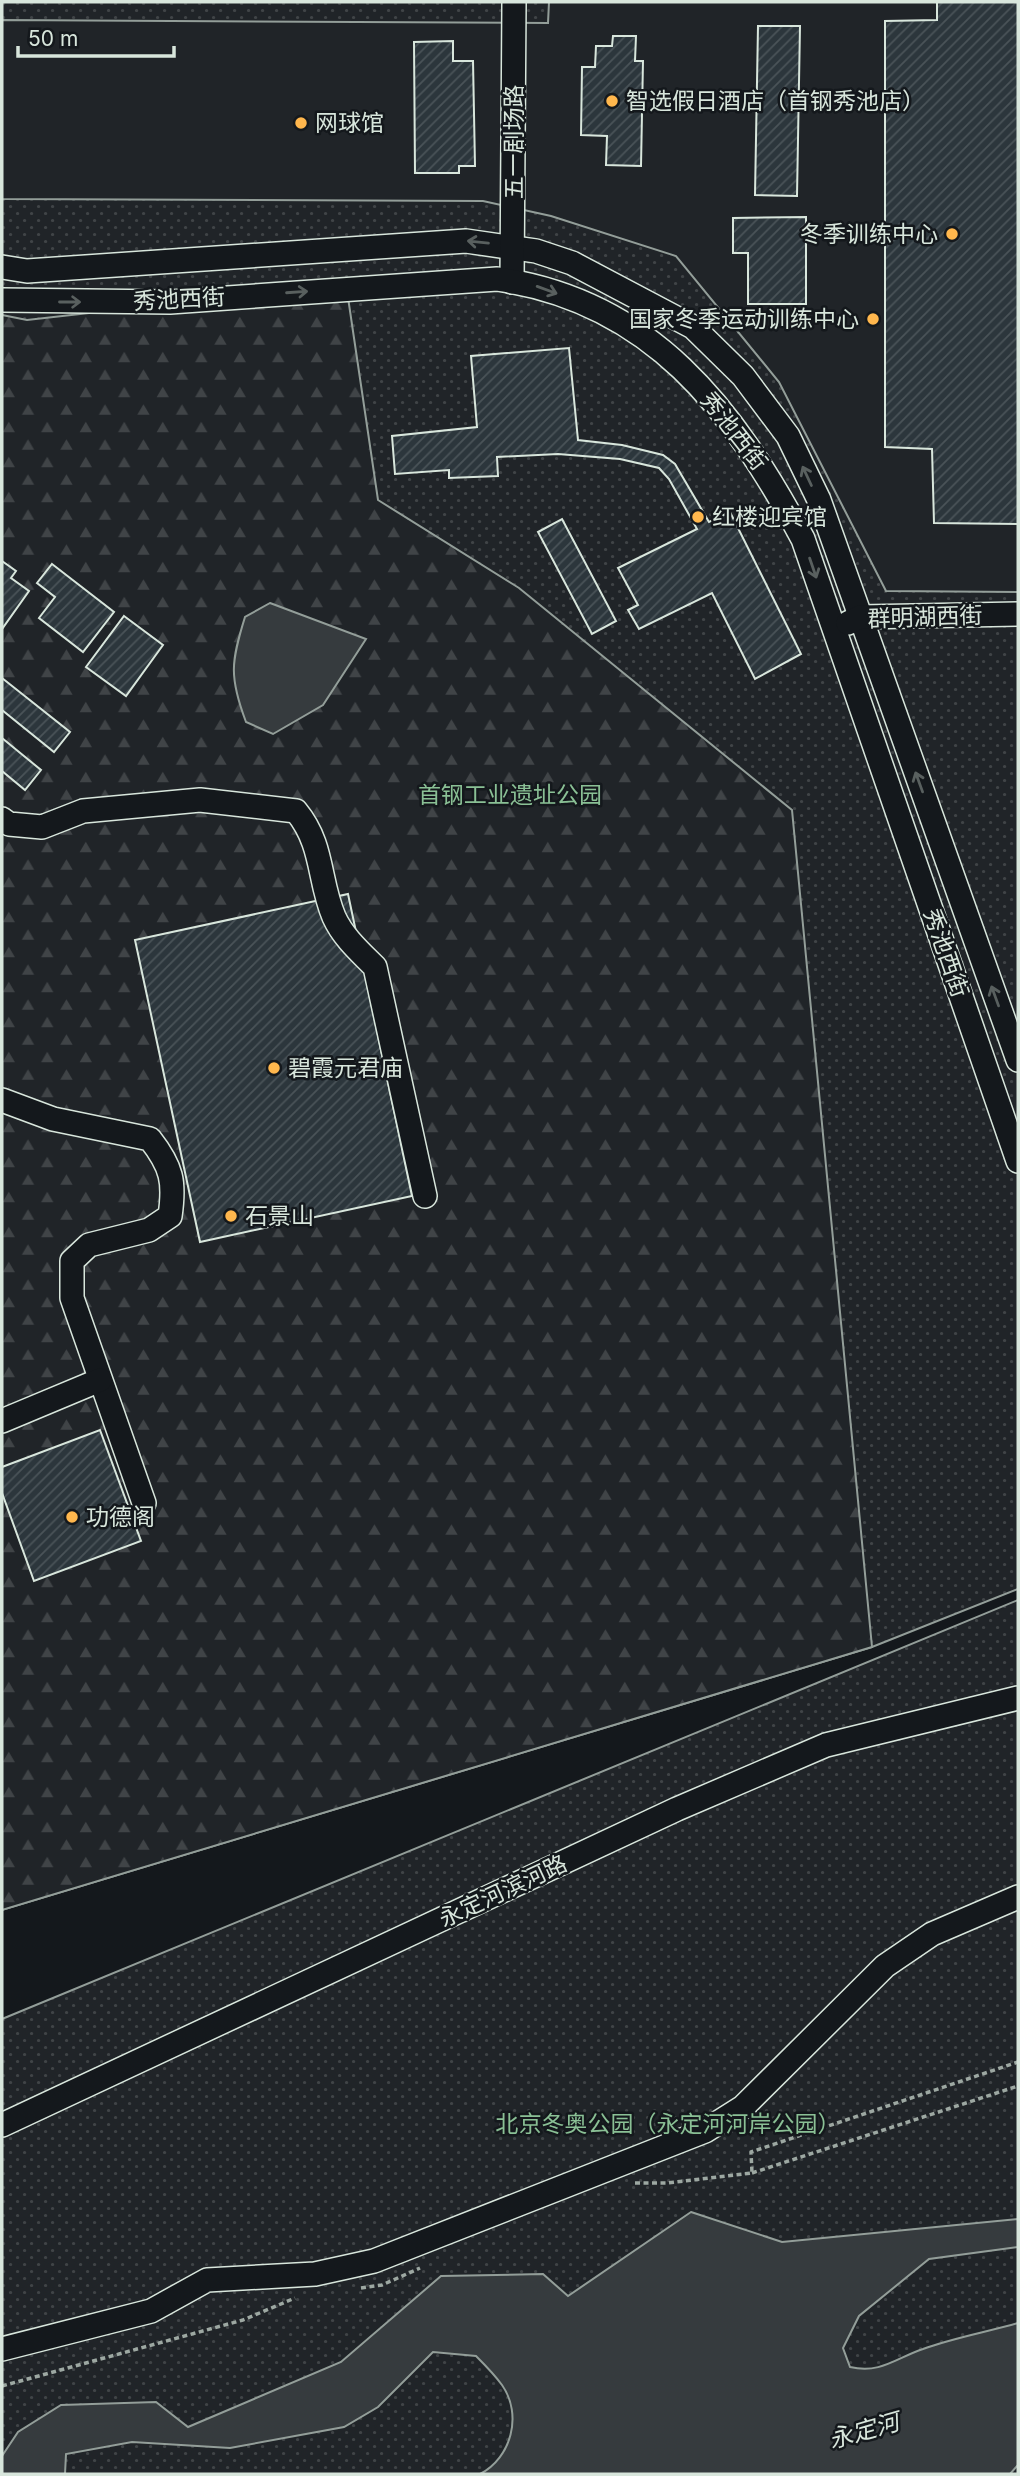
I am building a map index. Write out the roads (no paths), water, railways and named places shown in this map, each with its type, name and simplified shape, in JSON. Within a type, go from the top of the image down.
[{"type":"street","name":"五一剧场路","points":[[512,282],[514,2]]},
{"type":"street","name":"秀池西街","points":[[2,267],[27,271],[466,241],[514,246],[572,263],[693,327],[744,376],[788,436],[818,500],[1018,1060]]},
{"type":"street","name":"秀池西街","points":[[2,300],[170,302],[439,281],[512,282],[533,285],[598,309],[662,348],[716,402],[766,471],[803,538],[1018,1161]]},
{"type":"street","name":"群明湖西街","points":[[834,629],[860,617],[1018,614]]},
{"type":"street","points":[[2,819],[9,824],[42,827],[83,811],[200,800],[296,810],[311,829],[334,917],[352,946],[375,967],[425,1196]]},
{"type":"street","points":[[2,1100],[53,1119],[150,1139],[167,1161],[174,1190],[170,1216],[149,1230],[89,1245],[72,1261],[72,1298],[144,1503]]},
{"type":"street","points":[[2,1421],[100,1380]]},
{"type":"street","name":"永定河滨河路","points":[[2,2125],[677,1809],[826,1745],[1018,1698]]},
{"type":"street","points":[[2,2349],[151,2311],[207,2280],[315,2274],[374,2261],[705,2131],[743,2107],[885,1966],[932,1934],[1018,1897]]},
{"type":"water","points":[[270,603],[366,639],[323,705],[273,734],[246,722],[237,693],[234,670],[245,617]]},
{"type":"water","name":"永定河","points":[[691,2212],[782,2242],[1018,2219],[1018,2247],[929,2259],[859,2316],[843,2348],[850,2367],[880,2367],[934,2345],[1018,2323],[1018,2465],[1010,2474],[480,2474],[491,2467],[506,2447],[512,2422],[508,2397],[499,2381],[476,2356],[433,2352],[378,2407],[344,2427],[230,2448],[132,2442],[66,2454],[65,2474],[2,2474],[2,2456],[18,2432],[61,2405],[156,2402],[188,2427],[341,2362],[441,2276],[543,2274],[568,2296]]},
{"type":"place","name":"智选假日酒店（首钢秀池店）","points":[[612,101]]},
{"type":"place","name":"网球馆","points":[[301,123]]},
{"type":"place","name":"冬季训练中心","points":[[952,234]]},
{"type":"place","name":"国家冬季运动训练中心","points":[[873,319]]},
{"type":"place","name":"红楼迎宾馆","points":[[698,517]]},
{"type":"place","name":"碧霞元君庙","points":[[274,1068]]},
{"type":"place","name":"石景山","points":[[231,1216]]},
{"type":"place","name":"功德阁","points":[[72,1517]]},
{"type":"park label","name":"首钢工业遗址公园","points":[[510,795]]},
{"type":"park label","name":"北京冬奥公园（永定河河岸公园）","points":[[668,2124]]}]
